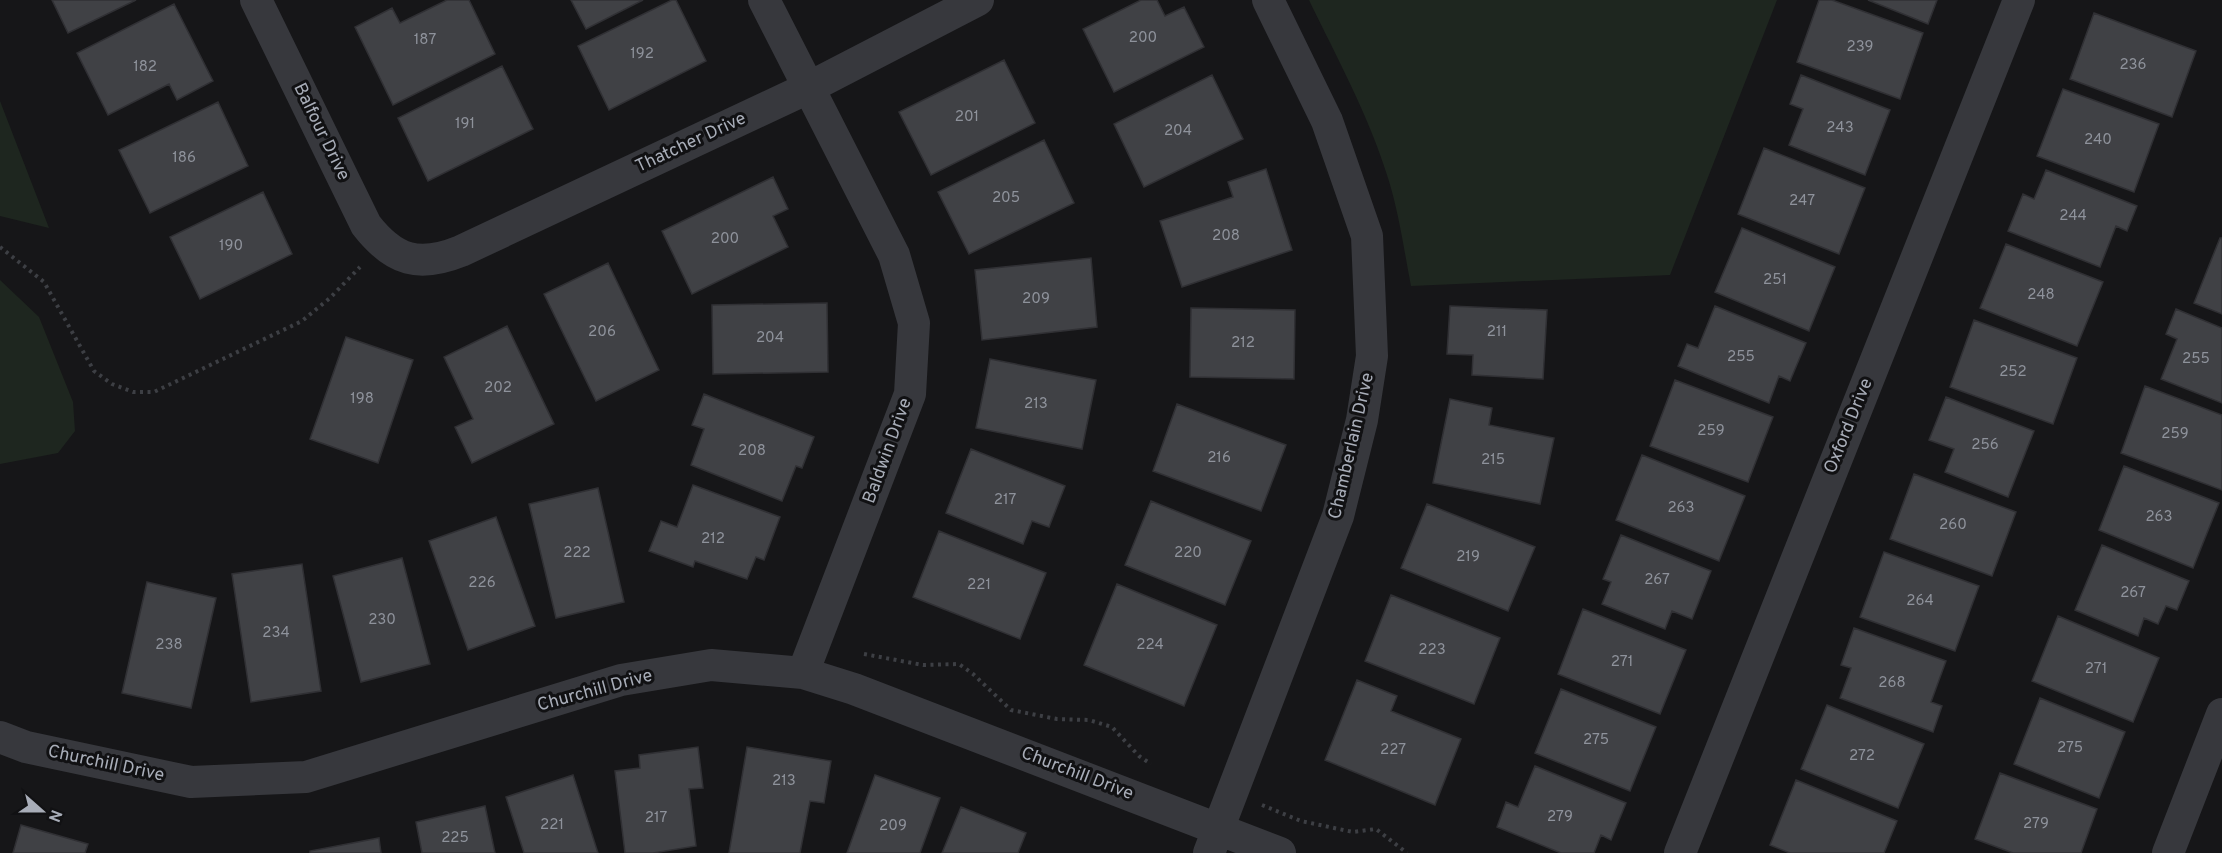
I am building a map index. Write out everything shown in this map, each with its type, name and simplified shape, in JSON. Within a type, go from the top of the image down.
[{"type":"street","name":"Balfour Drive","points":[[256,0],[366,225],[388,249]]},
{"type":"street","name":"Baldwin Drive","points":[[764,0],[894,255],[914,323],[910,394],[809,659]]},
{"type":"street","name":"Thatcher Drive","points":[[388,249],[419,260],[441,260],[808,88],[978,0]]},
{"type":"street","name":"Chamberlain Drive","points":[[1213,841],[1338,516],[1362,420],[1372,356],[1367,236],[1326,121],[1268,0]]},
{"type":"street","name":"Oxford Drive","points":[[1680,853],[2019,0]]},
{"type":"street","name":"Churchill Drive","points":[[0,737],[26,747],[191,782],[306,777],[621,680],[711,665],[809,659],[854,689],[1213,841],[1280,853]]},
{"type":"street","points":[[2168,853],[2222,714]]},
{"type":"path","points":[[0,247],[44,282],[94,371],[112,384],[133,392],[154,392],[302,321],[388,249]]},
{"type":"path","points":[[809,659],[923,665],[959,664],[1011,710],[1057,719],[1089,720],[1112,726],[1139,756],[1154,767]]},
{"type":"path","points":[[1231,794],[1301,821],[1353,832],[1376,829],[1407,853]]},
{"type":"shaded area","points":[[1309,0],[1777,0],[1670,275],[1411,286],[1395,205],[1372,132]]},
{"type":"shaded area","points":[[0,101],[49,228],[0,216]]},
{"type":"shaded area","points":[[0,280],[39,317],[73,402],[75,431],[58,453],[0,464]]},
{"type":"building","points":[[52,0],[136,0],[68,33]]},
{"type":"building","points":[[447,0],[469,0],[495,54],[393,105],[355,27],[392,8],[400,23]]},
{"type":"building","points":[[571,0],[643,0],[586,29]]},
{"type":"building","points":[[676,0],[706,61],[609,110],[578,46]]},
{"type":"building","points":[[1141,0],[1157,0],[1165,16],[1184,7],[1204,47],[1114,92],[1083,29]]},
{"type":"building","points":[[1819,0],[1832,0],[1923,33],[1900,99],[1797,62]]},
{"type":"building","points":[[1868,0],[1937,0],[1928,24]]},
{"type":"building","points":[[174,4],[213,81],[177,100],[169,84],[108,115],[77,53]]},
{"type":"building","points":[[2094,13],[2196,51],[2172,117],[2070,79]]},
{"type":"building","points":[[1004,60],[1035,123],[931,175],[899,112]]},
{"type":"building","points":[[502,66],[533,129],[428,181],[398,118]]},
{"type":"building","points":[[1212,75],[1243,139],[1144,187],[1114,124]]},
{"type":"building","points":[[1801,75],[1890,110],[1865,175],[1789,145],[1803,109],[1790,104]]},
{"type":"building","points":[[2063,89],[2159,124],[2134,192],[2037,156]]},
{"type":"building","points":[[218,102],[248,166],[150,213],[119,150]]},
{"type":"building","points":[[1044,140],[1074,203],[969,254],[938,192]]},
{"type":"building","points":[[1764,148],[1865,188],[1839,254],[1738,214]]},
{"type":"building","points":[[1266,169],[1292,250],[1182,287],[1160,221],[1233,197],[1228,182]]},
{"type":"building","points":[[2046,170],[2137,206],[2127,231],[2116,226],[2100,267],[2008,231],[2023,194],[2034,199]]},
{"type":"building","points":[[773,177],[788,209],[773,216],[788,247],[692,294],[662,231]]},
{"type":"building","points":[[263,192],[292,254],[200,299],[170,237]]},
{"type":"building","points":[[1742,228],[1835,267],[1809,331],[1715,292]]},
{"type":"building","points":[[2220,238],[2222,238],[2222,314],[2194,303]]},
{"type":"building","points":[[2006,244],[2103,282],[2077,346],[1980,308]]},
{"type":"building","points":[[1091,258],[1097,327],[982,340],[975,270]]},
{"type":"building","points":[[608,263],[659,370],[596,401],[544,294]]},
{"type":"building","points":[[827,303],[828,372],[713,374],[712,305]]},
{"type":"building","points":[[1450,306],[1547,310],[1543,379],[1472,375],[1473,355],[1447,354]]},
{"type":"building","points":[[1715,306],[1806,343],[1790,381],[1779,376],[1769,403],[1678,366],[1687,344],[1698,348]]},
{"type":"building","points":[[1191,308],[1295,310],[1294,379],[1190,377]]},
{"type":"building","points":[[2176,309],[2222,328],[2222,403],[2161,379],[2177,339],[2166,334]]},
{"type":"building","points":[[1974,320],[2077,358],[2053,424],[1950,387]]},
{"type":"building","points":[[507,326],[554,424],[472,463],[455,427],[473,419],[444,357]]},
{"type":"building","points":[[346,337],[413,360],[378,463],[310,439]]},
{"type":"building","points":[[990,359],[1096,380],[1082,449],[976,428]]},
{"type":"building","points":[[1675,380],[1773,417],[1748,482],[1650,446]]},
{"type":"building","points":[[2145,386],[2222,415],[2222,490],[2121,453]]},
{"type":"building","points":[[704,394],[814,437],[802,468],[796,466],[782,501],[691,465],[704,429],[692,425]]},
{"type":"building","points":[[1946,397],[2034,431],[2008,497],[1945,472],[1954,449],[1929,440]]},
{"type":"building","points":[[1450,399],[1492,408],[1489,425],[1554,438],[1540,504],[1433,483]]},
{"type":"building","points":[[1177,404],[1286,445],[1261,511],[1153,471]]},
{"type":"building","points":[[971,449],[1065,486],[1049,527],[1032,521],[1023,544],[946,513]]},
{"type":"building","points":[[1642,455],[1745,496],[1719,561],[1616,520]]},
{"type":"building","points":[[2124,466],[2219,503],[2193,568],[2099,530]]},
{"type":"building","points":[[1914,474],[2016,512],[1992,576],[1890,539]]},
{"type":"building","points":[[693,485],[780,517],[764,560],[756,557],[747,579],[695,561],[693,567],[649,551],[661,521],[677,527]]},
{"type":"building","points":[[598,488],[624,602],[556,618],[529,504]]},
{"type":"building","points":[[1151,501],[1251,541],[1225,605],[1125,565]]},
{"type":"building","points":[[1427,504],[1535,547],[1508,611],[1401,568]]},
{"type":"building","points":[[496,517],[535,626],[468,650],[429,541]]},
{"type":"building","points":[[939,531],[1046,573],[1020,639],[913,597]]},
{"type":"building","points":[[1621,535],[1711,571],[1692,619],[1672,611],[1665,629],[1602,604],[1611,582],[1603,579]]},
{"type":"building","points":[[2102,545],[2189,581],[2177,610],[2166,606],[2158,624],[2144,618],[2138,636],[2075,610]]},
{"type":"building","points":[[1884,552],[1979,586],[1955,651],[1860,617]]},
{"type":"building","points":[[402,558],[430,664],[361,682],[333,576]]},
{"type":"building","points":[[302,564],[321,691],[251,702],[232,574]]},
{"type":"building","points":[[147,582],[216,598],[191,708],[122,693]]},
{"type":"building","points":[[1117,584],[1217,625],[1184,706],[1084,665]]},
{"type":"building","points":[[1391,595],[1500,638],[1474,704],[1365,661]]},
{"type":"building","points":[[1583,609],[1686,650],[1660,714],[1558,674]]},
{"type":"building","points":[[2058,616],[2159,658],[2133,722],[2032,681]]},
{"type":"building","points":[[1854,628],[1946,661],[1931,702],[1942,706],[1933,732],[1840,698],[1851,668],[1841,665]]},
{"type":"building","points":[[1357,680],[1397,696],[1391,711],[1461,739],[1435,805],[1325,760]]},
{"type":"building","points":[[1561,689],[1656,727],[1630,791],[1535,753]]},
{"type":"building","points":[[2040,698],[2125,732],[2099,798],[2014,764]]},
{"type":"building","points":[[1827,705],[1924,744],[1898,808],[1801,769]]},
{"type":"building","points":[[698,747],[703,788],[689,789],[696,846],[653,853],[625,853],[615,771],[640,768],[639,755]]},
{"type":"building","points":[[747,747],[831,761],[824,803],[810,801],[800,853],[729,853]]},
{"type":"building","points":[[1535,766],[1626,803],[1611,840],[1601,835],[1594,853],[1561,853],[1497,827],[1506,802],[1518,807]]},
{"type":"building","points":[[2000,773],[2097,809],[2081,853],[2013,853],[1975,839]]},
{"type":"building","points":[[573,775],[598,853],[524,853],[506,797]]},
{"type":"building","points":[[875,775],[940,798],[920,853],[847,853]]},
{"type":"building","points":[[1796,780],[1897,821],[1884,853],[1790,853],[1770,845]]},
{"type":"building","points":[[485,806],[495,853],[422,853],[416,822]]},
{"type":"building","points":[[961,807],[1026,833],[1018,853],[942,853]]},
{"type":"building","points":[[21,825],[88,844],[85,853],[13,853]]},
{"type":"building","points":[[379,838],[381,853],[310,853],[310,851]]}]
